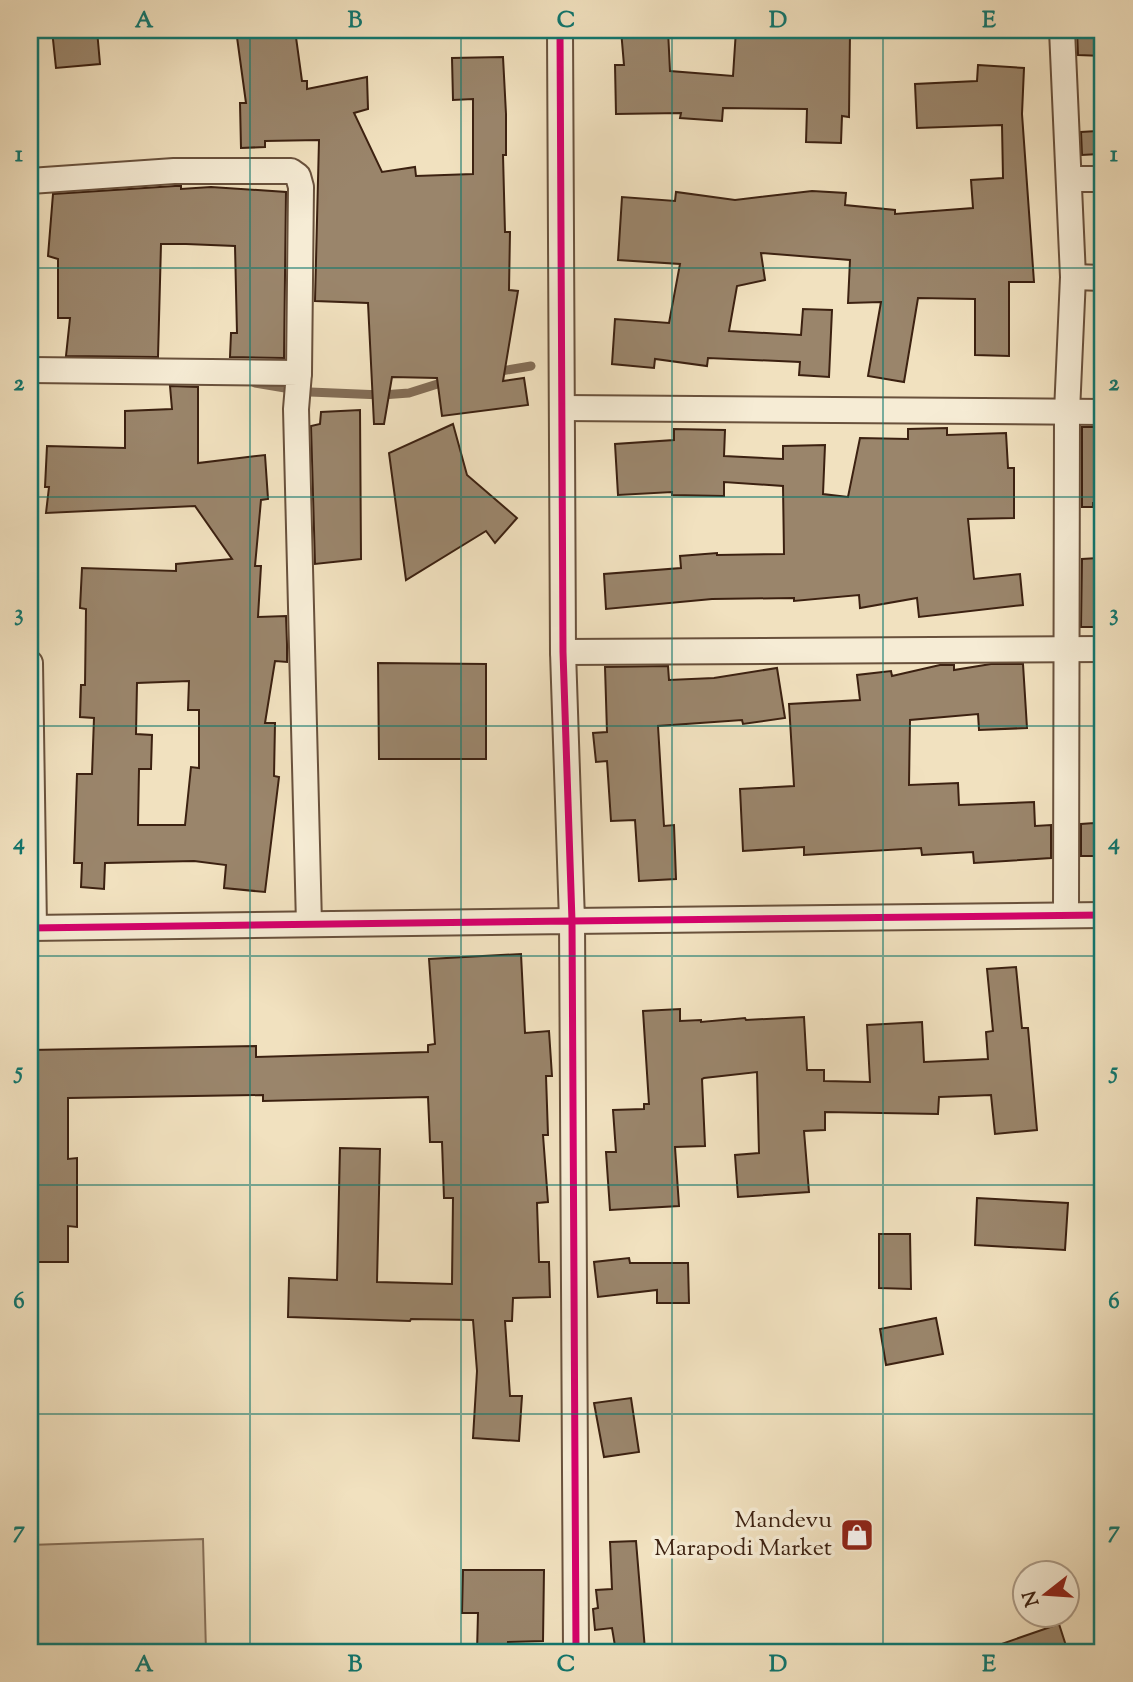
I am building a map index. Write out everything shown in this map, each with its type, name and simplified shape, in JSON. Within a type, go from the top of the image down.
[{"type":"street","points":[[560,30],[563,652],[572,921],[576,1652]]},
{"type":"street","points":[[1062,30],[1073,277],[1067,412],[1066,914]]},
{"type":"street","points":[[30,181],[174,172],[291,171],[298,176],[301,187],[299,373],[296,409],[309,924]]},
{"type":"street","points":[[1069,179],[1103,179]]},
{"type":"street","points":[[1073,277],[1103,278]]},
{"type":"street","points":[[30,370],[299,373]]},
{"type":"street","points":[[563,408],[1103,412]]},
{"type":"street","points":[[563,652],[1103,649]]},
{"type":"street","points":[[30,663],[32,928],[1103,915]]},
{"type":"shaded area","points":[[203,1539],[206,1652],[30,1652],[30,1545]]},
{"type":"building","points":[[52,30],[97,30],[100,64],[56,68]]},
{"type":"building","points":[[236,30],[295,30],[302,81],[307,81],[307,89],[367,77],[368,109],[354,113],[382,172],[415,167],[416,176],[473,174],[473,99],[453,100],[452,58],[503,57],[506,114],[506,155],[503,155],[505,232],[510,232],[509,290],[518,291],[503,381],[524,378],[528,405],[442,416],[437,378],[392,377],[384,424],[374,424],[368,303],[315,301],[319,140],[265,141],[265,147],[241,148],[240,103],[246,103]]},
{"type":"building","points":[[621,30],[668,30],[670,71],[733,76],[736,30],[850,33],[849,117],[842,116],[841,143],[806,142],[807,109],[723,108],[722,121],[680,118],[681,113],[616,114],[615,65],[624,65]]},
{"type":"building","points":[[1077,30],[1103,30],[1103,56],[1078,55]]},
{"type":"building","points":[[978,65],[1024,68],[1022,114],[1034,282],[1009,282],[1009,356],[975,355],[975,299],[918,298],[904,382],[868,376],[881,302],[848,303],[850,260],[761,253],[765,280],[737,286],[729,331],[801,335],[803,309],[832,310],[829,377],[799,375],[800,362],[708,358],[707,366],[655,359],[654,368],[612,364],[615,319],[669,323],[680,264],[618,260],[622,197],[675,201],[676,192],[735,200],[812,191],[846,193],[845,205],[895,210],[895,214],[973,208],[971,180],[1003,178],[1002,125],[917,128],[915,84],[977,81]]},
{"type":"building","points":[[1097,131],[1099,154],[1082,155],[1081,132]]},
{"type":"building","points":[[181,186],[181,189],[211,187],[286,192],[284,358],[230,357],[231,333],[237,333],[235,246],[186,244],[161,244],[158,357],[66,356],[70,318],[58,318],[58,259],[48,256],[53,194]]},
{"type":"building","points":[[170,386],[198,387],[198,463],[265,455],[268,499],[261,500],[255,566],[261,566],[258,617],[286,616],[287,662],[275,661],[265,723],[275,723],[274,776],[279,777],[265,892],[224,888],[226,865],[194,861],[105,863],[104,889],[81,887],[82,863],[74,863],[77,774],[92,774],[94,718],[80,717],[81,685],[85,685],[86,609],[80,608],[82,568],[176,571],[176,564],[232,559],[195,506],[46,513],[49,487],[45,487],[47,446],[125,448],[125,411],[172,409]],"holes":[[[189,681],[188,710],[199,710],[199,768],[191,767],[185,825],[138,825],[139,769],[151,769],[152,735],[136,734],[137,683]]]},
{"type":"building","points":[[360,410],[361,559],[315,564],[311,426],[320,424],[321,412]]},
{"type":"building","points":[[453,424],[467,475],[517,518],[495,543],[486,531],[406,580],[389,453]]},
{"type":"building","points":[[1082,427],[1103,427],[1103,504],[1093,503],[1093,507],[1082,507]]},
{"type":"building","points":[[947,428],[947,435],[1006,433],[1008,468],[1014,468],[1014,518],[968,519],[974,579],[1020,574],[1023,605],[919,617],[917,598],[860,608],[859,595],[794,601],[794,598],[712,599],[606,609],[604,574],[681,568],[680,556],[717,553],[784,554],[783,486],[724,482],[724,496],[672,495],[672,492],[618,495],[615,444],[674,440],[674,429],[725,430],[724,456],[783,459],[783,446],[825,445],[823,494],[848,497],[860,438],[908,439],[908,429]]},
{"type":"building","points":[[1098,558],[1101,627],[1081,627],[1082,559]]},
{"type":"building","points":[[378,663],[486,664],[486,759],[379,759]]},
{"type":"building","points":[[991,664],[1023,664],[1027,728],[979,730],[978,714],[910,720],[909,785],[958,783],[959,805],[1034,802],[1035,826],[1051,825],[1051,858],[974,863],[973,852],[922,855],[921,848],[804,855],[804,847],[743,851],[740,789],[794,786],[789,704],[860,700],[857,675],[891,671],[892,676],[940,665],[954,665],[954,670]]},
{"type":"building","points":[[668,666],[669,680],[714,678],[777,668],[785,718],[743,724],[742,720],[658,726],[664,826],[674,825],[676,879],[639,881],[635,820],[611,821],[607,761],[596,762],[593,733],[607,732],[605,667]]},
{"type":"building","points":[[1094,823],[1095,856],[1081,856],[1081,824]]},
{"type":"building","points":[[521,954],[525,1033],[549,1031],[552,1076],[546,1076],[548,1135],[543,1135],[548,1202],[537,1203],[539,1262],[549,1262],[550,1297],[513,1298],[512,1321],[505,1321],[510,1396],[522,1396],[519,1441],[473,1438],[477,1371],[473,1320],[288,1317],[289,1278],[337,1280],[340,1148],[380,1149],[377,1282],[452,1284],[453,1198],[444,1198],[442,1142],[430,1142],[428,1097],[263,1101],[263,1095],[68,1098],[68,1159],[77,1158],[77,1227],[68,1226],[68,1262],[30,1262],[30,1050],[256,1046],[256,1057],[428,1052],[428,1045],[435,1044],[429,959]]},
{"type":"building","points":[[1016,967],[1022,1028],[1028,1028],[1037,1130],[995,1134],[991,1095],[939,1097],[938,1114],[825,1112],[825,1130],[804,1131],[809,1192],[738,1197],[735,1155],[759,1153],[757,1072],[704,1078],[705,1146],[675,1147],[679,1206],[610,1210],[606,1152],[616,1152],[613,1110],[644,1109],[644,1104],[649,1104],[643,1011],[680,1009],[680,1021],[701,1022],[804,1017],[807,1070],[824,1070],[824,1081],[870,1082],[867,1025],[922,1022],[924,1062],[988,1059],[986,1032],[993,1031],[987,969]]},
{"type":"building","points":[[977,1198],[1068,1203],[1065,1250],[975,1245]]},
{"type":"building","points":[[879,1234],[910,1234],[911,1289],[879,1288]]},
{"type":"building","points":[[629,1258],[630,1263],[688,1263],[689,1303],[657,1303],[657,1290],[598,1297],[594,1262]]},
{"type":"building","points":[[936,1318],[943,1354],[886,1365],[880,1329]]},
{"type":"building","points":[[631,1398],[639,1452],[604,1457],[594,1403]]},
{"type":"building","points":[[636,1541],[645,1650],[616,1652],[612,1628],[595,1630],[593,1609],[598,1608],[596,1590],[612,1589],[610,1542]]},
{"type":"building","points":[[463,1570],[544,1570],[543,1641],[508,1642],[507,1652],[477,1652],[478,1613],[462,1613]]},
{"type":"building","points":[[1042,1630],[1061,1630],[1068,1652],[988,1652],[987,1649]]},
{"type":"waterway","points":[[495,372],[531,366]]},
{"type":"waterway","points":[[310,392],[382,395],[409,393],[447,381]]},
{"type":"waterway","points":[[255,383],[291,389]]},
{"type":"cycle path","points":[[560,30],[563,652],[572,921],[1103,915]]},
{"type":"cycle path","points":[[30,928],[572,921],[576,1652]]},
{"type":"place","name":"Mandevu Marapodi Market","points":[[857,1535]]}]
